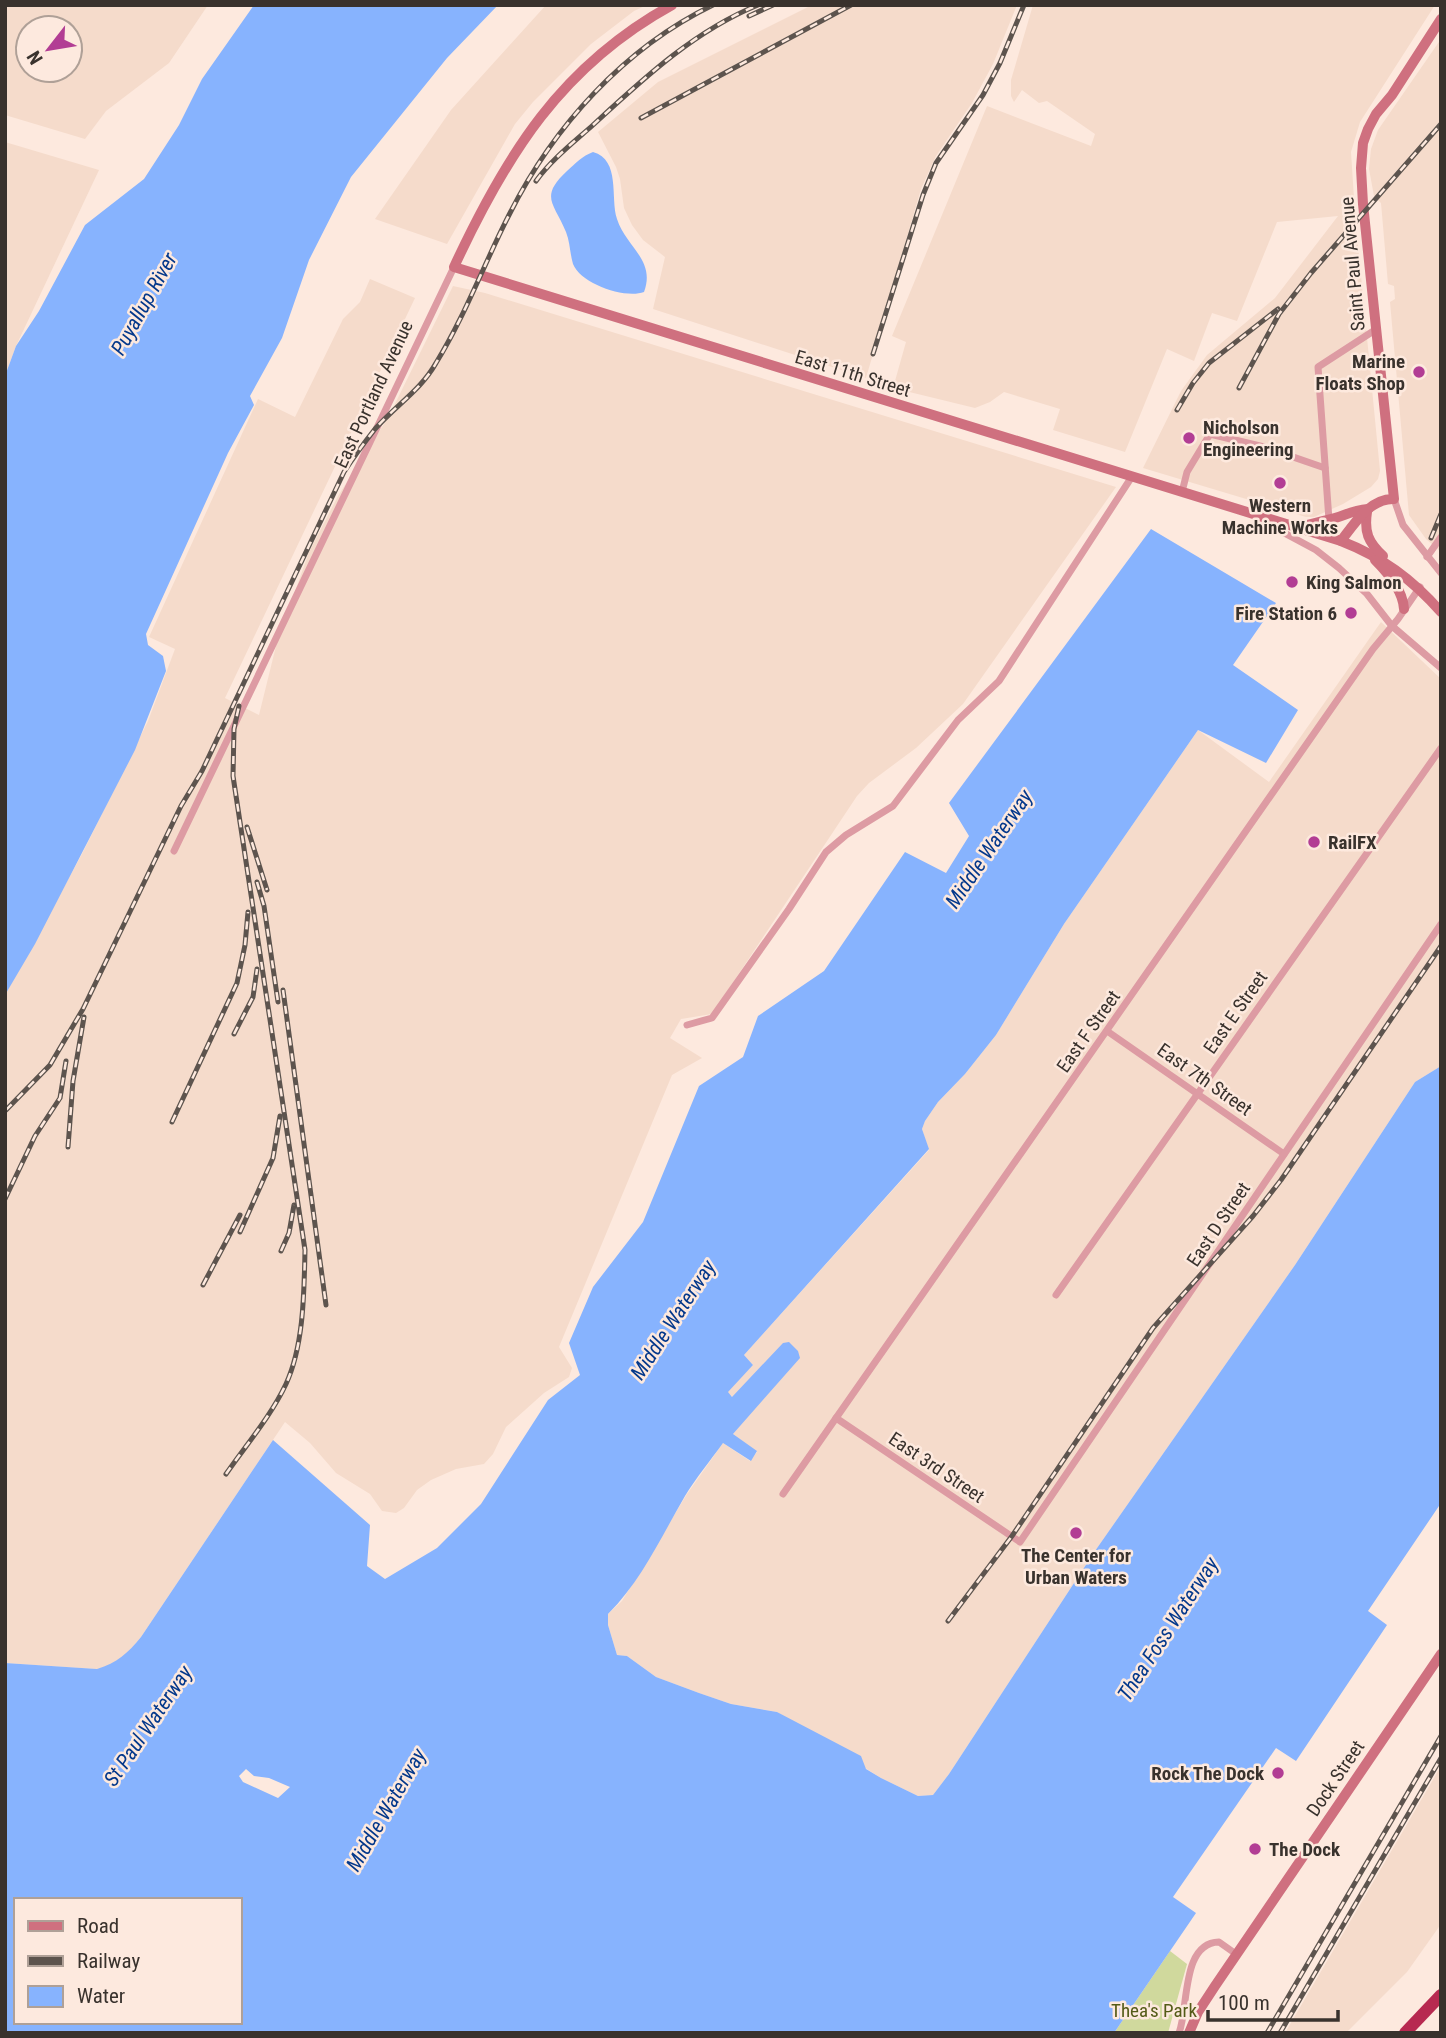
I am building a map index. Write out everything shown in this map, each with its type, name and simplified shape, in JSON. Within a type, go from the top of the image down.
[{"type":"highway","points":[[1405,2033],[1441,1994]]},
{"type":"highway","points":[[1411,2033],[1441,2005]]},
{"type":"street","name":"East Portland Avenue","points":[[174,851],[454,267],[515,154],[553,100],[599,55],[672,5]]},
{"type":"street","name":"Saint Paul Avenue","points":[[1394,499],[1375,330],[1361,168],[1363,143],[1376,114],[1392,95],[1441,19]]},
{"type":"street","name":"East 11th Street","points":[[454,267],[1341,541],[1395,568],[1419,587],[1441,612]]},
{"type":"street","points":[[1329,520],[1318,367],[1375,330]]},
{"type":"street","points":[[1182,492],[1187,472],[1210,434],[1264,447],[1325,468]]},
{"type":"street","points":[[687,1025],[712,1018],[826,852],[846,835],[893,806],[958,720],[999,681],[1132,478]]},
{"type":"street","points":[[1341,541],[1368,509],[1383,499],[1394,499],[1403,525],[1441,573]]},
{"type":"street","points":[[1298,528],[1312,522],[1329,520],[1349,511],[1368,509]]},
{"type":"street","points":[[1368,509],[1366,534],[1375,548],[1395,568]]},
{"type":"street","name":"East 11th Street","points":[[1242,511],[1316,550],[1367,594],[1392,626],[1441,668]]},
{"type":"street","points":[[1427,556],[1441,537]]},
{"type":"street","points":[[1356,547],[1368,554],[1388,575],[1402,595],[1404,609]]},
{"type":"street","name":"East F Street","points":[[783,1494],[1419,587]]},
{"type":"street","name":"East E Street","points":[[1056,1295],[1441,748]]},
{"type":"street","name":"East D Street","points":[[1020,1542],[1441,923]]},
{"type":"street","name":"East 7th Street","points":[[1107,1031],[1284,1154]]},
{"type":"street","name":"East 3rd Street","points":[[836,1418],[1020,1542]]},
{"type":"street","name":"Dock Street","points":[[1189,2033],[1198,2012],[1236,1954],[1441,1654]]},
{"type":"street","points":[[1179,2033],[1184,2018],[1190,1967],[1198,1952],[1204,1946],[1219,1942],[1236,1954]]},
{"type":"shaded area","points":[[5,5],[208,5],[169,63],[106,111],[85,139],[5,115]]},
{"type":"shaded area","points":[[546,5],[647,5],[634,11],[591,44],[533,102],[515,124],[447,244],[375,219],[451,110]]},
{"type":"shaded area","points":[[812,5],[1017,5],[993,64],[972,103],[936,156],[921,189],[866,378],[653,309],[665,257],[643,240],[632,225],[624,208],[616,167],[598,132],[658,82]]},
{"type":"shaded area","points":[[1033,5],[1435,5],[1360,122],[1351,152],[1380,471],[1378,479],[1371,487],[1343,504],[1314,517],[1306,517],[1143,468],[1181,391],[1207,355],[1275,298],[1338,216],[1277,222],[1237,321],[1212,313],[1194,361],[1167,349],[1125,452],[1053,430],[1060,409],[1004,392],[975,408],[893,388],[906,342],[892,336],[987,106],[1091,146],[1095,134],[1047,101],[1039,103],[1022,90],[1014,102],[1011,96],[1011,80]]},
{"type":"shaded area","points":[[1441,39],[1441,552],[1426,539],[1409,515],[1390,302],[1395,299],[1394,286],[1388,284],[1381,203],[1374,196],[1369,169],[1371,149],[1378,130]]},
{"type":"shaded area","points":[[5,142],[99,170],[16,346],[5,376]]},
{"type":"shaded area","points":[[370,279],[415,298],[225,698],[259,715],[277,642],[309,552],[338,496],[389,416],[453,286],[485,293],[1116,487],[963,704],[916,748],[869,783],[857,796],[712,1014],[681,1019],[670,1038],[702,1058],[672,1075],[559,1347],[572,1368],[569,1377],[544,1393],[506,1427],[493,1454],[484,1464],[456,1469],[431,1480],[417,1490],[404,1508],[396,1513],[382,1511],[370,1494],[336,1473],[310,1443],[285,1422],[127,1654],[111,1665],[97,1669],[5,1663],[5,995],[82,854],[148,721],[175,649],[149,637],[258,399],[295,417],[343,319],[360,302]]},
{"type":"shaded area","points":[[1381,622],[1441,679],[1441,1066],[1415,1082],[1295,1265],[1095,1551],[949,1774],[933,1795],[918,1796],[881,1778],[777,1712],[731,1704],[699,1693],[656,1677],[627,1656],[617,1655],[608,1625],[608,1614],[622,1601],[687,1494],[723,1443],[750,1461],[757,1452],[733,1434],[750,1413],[727,1392],[753,1365],[744,1355],[929,1150],[922,1129],[925,1121],[996,1035],[1064,924],[1198,730],[1269,782]]},
{"type":"shaded area","points":[[1441,1766],[1441,1924],[1407,1972],[1346,2033],[1285,2033]]},
{"type":"green space","name":"Thea's Park","points":[[1170,1951],[1187,1964],[1168,2033],[1114,2033]]},
{"type":"water","name":"Puyallup River","points":[[254,5],[498,5],[447,58],[351,177],[309,260],[282,338],[250,396],[254,405],[228,453],[146,634],[148,645],[163,656],[166,671],[135,750],[35,944],[5,995],[5,376],[16,346],[39,311],[85,225],[144,179],[179,125],[202,79]]},
{"type":"water","points":[[593,152],[602,156],[611,171],[617,219],[646,271],[644,292],[626,293],[604,288],[585,278],[573,264],[567,236],[551,194],[553,187],[567,171]]},
{"type":"water","points":[[1151,529],[1276,603],[1233,665],[1298,710],[1266,763],[1198,730],[1064,924],[996,1035],[925,1121],[922,1129],[929,1149],[744,1355],[753,1365],[728,1392],[732,1397],[783,1343],[789,1342],[798,1351],[800,1358],[733,1434],[757,1451],[751,1461],[723,1443],[685,1496],[641,1573],[608,1614],[608,1625],[617,1655],[627,1656],[656,1677],[731,1704],[777,1712],[861,1756],[866,1769],[881,1778],[918,1796],[933,1795],[1095,1551],[1295,1265],[1415,1082],[1441,1066],[1441,1503],[1368,1611],[1387,1625],[1296,1761],[1276,1748],[1173,1897],[1196,1913],[1114,2033],[5,2033],[5,1663],[97,1669],[122,1657],[141,1637],[273,1440],[370,1525],[367,1566],[385,1579],[437,1548],[481,1504],[548,1400],[580,1375],[569,1343],[593,1287],[643,1222],[699,1086],[743,1057],[758,1016],[824,971],[905,852],[946,873],[969,836],[949,803]],"holes":[[[246,1769],[254,1776],[269,1778],[290,1787],[278,1798],[243,1782],[239,1776]]]},
{"type":"railway","points":[[6,1110],[50,1065],[83,1009],[181,806],[202,771],[344,472],[375,429],[430,373],[456,327],[527,182],[569,121],[621,67],[680,23],[713,5]]},
{"type":"railway","points":[[536,181],[563,151],[670,58],[712,28],[758,5]]},
{"type":"railway","points":[[749,16],[773,5]]},
{"type":"railway","points":[[641,118],[851,5]]},
{"type":"railway","points":[[873,354],[923,195],[936,163],[983,95],[1000,63],[1024,5]]},
{"type":"railway","points":[[1239,388],[1279,314],[1311,273],[1441,124]]},
{"type":"railway","points":[[1177,410],[1209,363],[1278,309]]},
{"type":"railway","points":[[1431,538],[1441,514]]},
{"type":"railway","points":[[226,1474],[273,1407],[292,1369],[302,1318],[305,1250],[233,776],[234,729],[239,706]]},
{"type":"railway","points":[[247,827],[267,890]]},
{"type":"railway","points":[[257,882],[264,906],[278,1002]]},
{"type":"railway","points":[[172,1122],[237,983],[248,912]]},
{"type":"railway","points":[[948,1621],[1012,1536],[1153,1328],[1253,1216],[1281,1180],[1441,946]]},
{"type":"railway","points":[[234,1034],[253,997],[257,969]]},
{"type":"railway","points":[[283,990],[326,1305]]},
{"type":"railway","points":[[68,1147],[73,1081],[84,1017]]},
{"type":"railway","points":[[5,1199],[35,1136],[60,1098],[66,1061]]},
{"type":"railway","points":[[240,1232],[273,1158],[280,1116]]},
{"type":"railway","points":[[281,1251],[289,1233],[294,1205]]},
{"type":"railway","points":[[203,1285],[240,1215]]},
{"type":"railway","points":[[1267,2033],[1441,1736]]},
{"type":"railway","points":[[1280,2033],[1441,1758]]},
{"type":"place","name":"Marine Floats Shop","points":[[1419,372]]},
{"type":"place","name":"Nicholson Engineering","points":[[1189,438]]},
{"type":"place","name":"Western Machine Works","points":[[1280,483]]},
{"type":"place","name":"King Salmon","points":[[1292,582]]},
{"type":"place","name":"Fire Station 6","points":[[1351,613]]},
{"type":"place","name":"RailFX","points":[[1314,842]]},
{"type":"place","name":"The Center for Urban Waters","points":[[1076,1533]]},
{"type":"place","name":"Rock The Dock","points":[[1278,1773]]},
{"type":"place","name":"The Dock","points":[[1255,1849]]},
{"type":"water label","name":"Middle Waterway","points":[[989,849]]},
{"type":"water label","name":"Middle Waterway","points":[[673,1320]]},
{"type":"water label","name":"Thea Foss Waterway","points":[[1168,1629]]},
{"type":"water label","name":"St Paul Waterway","points":[[148,1726]]},
{"type":"water label","name":"Middle Waterway","points":[[386,1810]]}]
